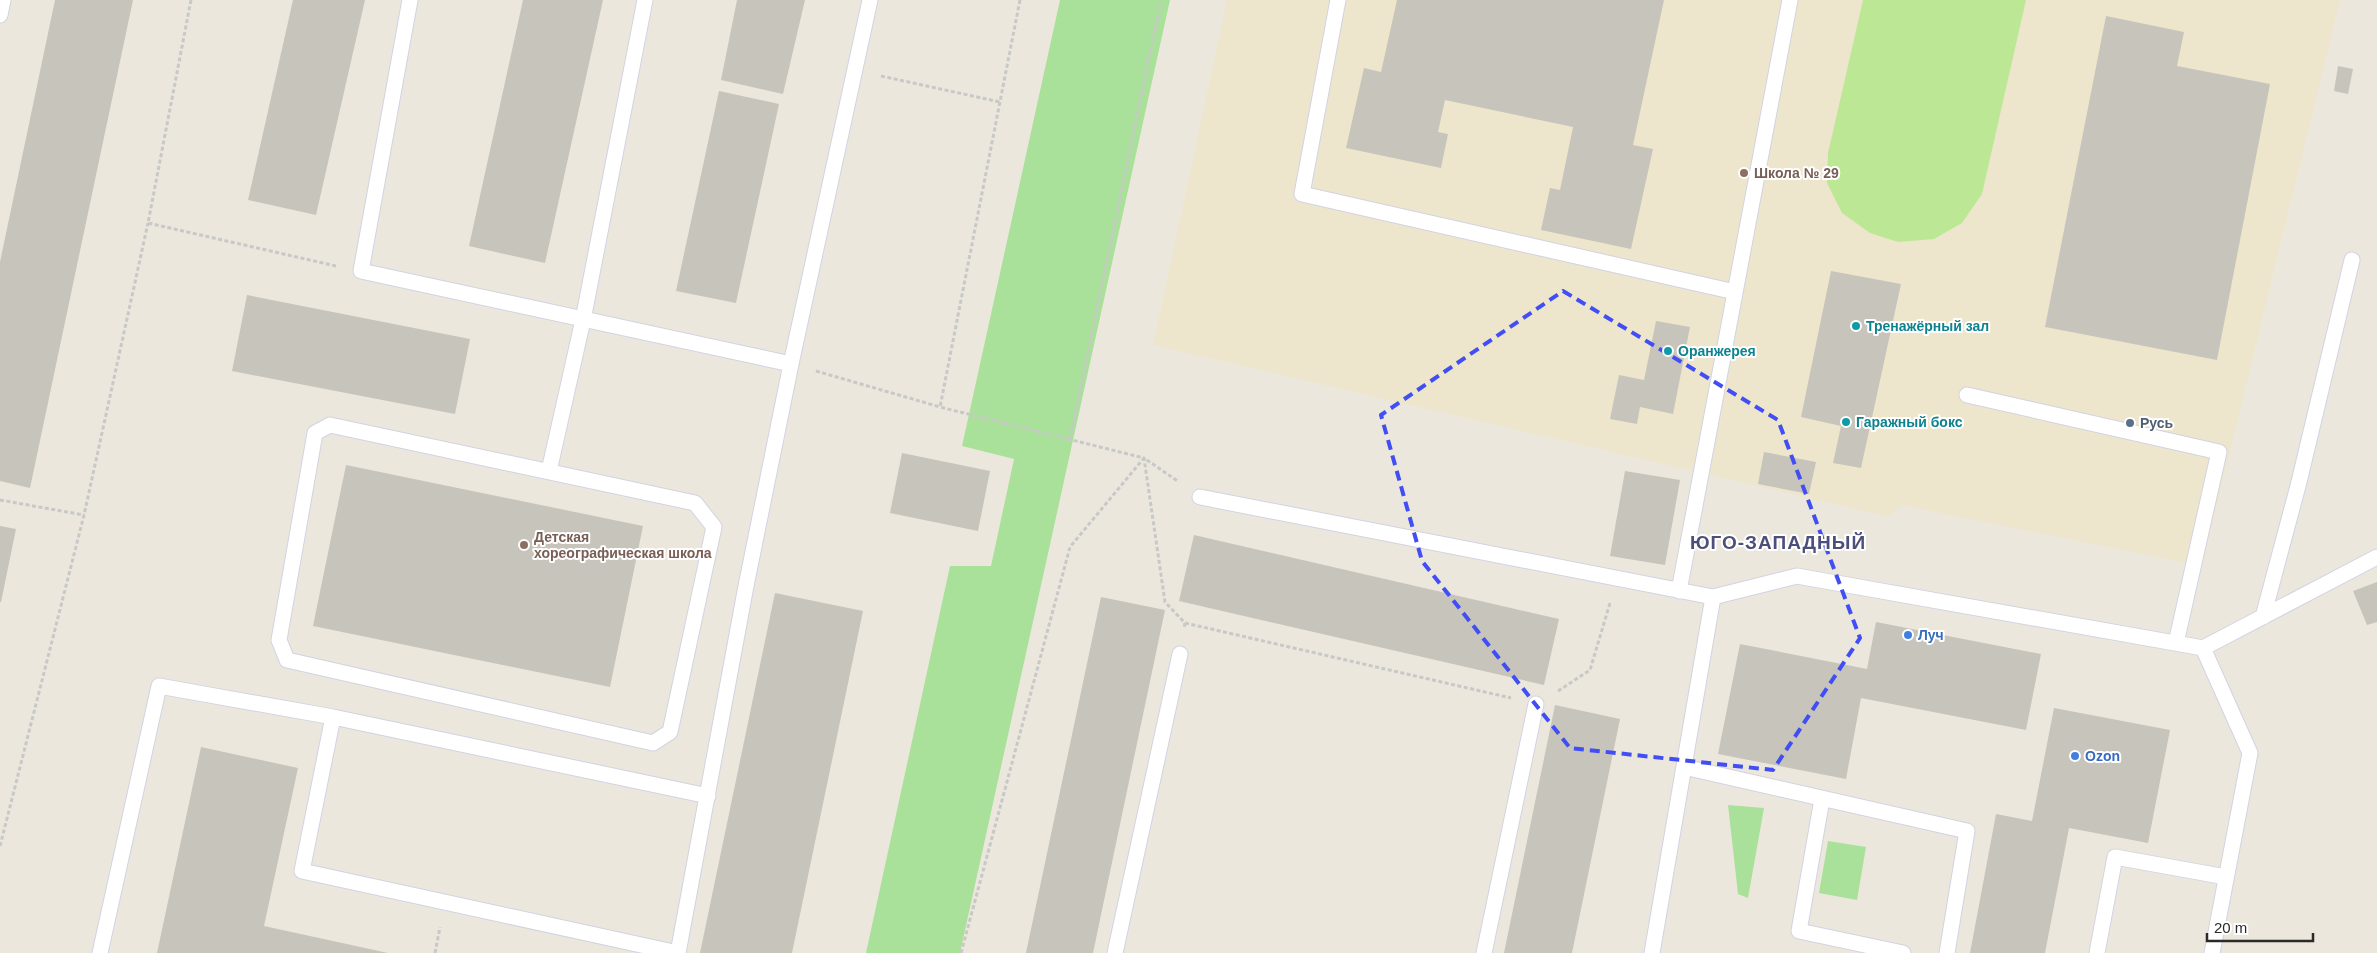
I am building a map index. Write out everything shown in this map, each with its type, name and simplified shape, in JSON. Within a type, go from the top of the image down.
[{"type":"lane","points":[[0,15],[3,0]]},
{"type":"lane","points":[[410,0],[361,271],[791,364]]},
{"type":"lane","points":[[549,470],[583,320],[645,0]]},
{"type":"lane","points":[[333,717],[302,871],[678,953],[746,586],[791,364],[870,0]]},
{"type":"lane","points":[[1338,0],[1302,194],[1735,292]]},
{"type":"lane","points":[[1679,591],[1790,0]]},
{"type":"lane","points":[[2263,617],[2352,260]]},
{"type":"lane","points":[[1967,395],[2219,452],[2176,643]]},
{"type":"lane","points":[[330,425],[549,470],[695,503],[714,527],[670,732],[653,743],[286,660],[279,640],[316,433],[330,425]]},
{"type":"lane","points":[[1200,497],[1713,597],[1797,576],[2203,648],[2377,557]]},
{"type":"lane","points":[[1652,953],[1713,597]]},
{"type":"lane","points":[[2203,648],[2250,753],[2212,953]]},
{"type":"lane","points":[[1115,953],[1180,654]]},
{"type":"lane","points":[[100,953],[158,686],[333,717],[708,796]]},
{"type":"lane","points":[[1484,953],[1536,704]]},
{"type":"lane","points":[[1684,768],[1967,831],[1947,953]]},
{"type":"lane","points":[[1822,799],[1799,931],[1903,953]]},
{"type":"lane","points":[[2097,953],[2115,857],[2226,878]]},
{"type":"path","points":[[0,846],[84,515],[148,223],[191,0]]},
{"type":"path","points":[[940,407],[1020,0]]},
{"type":"path","points":[[1070,439],[1162,0]]},
{"type":"path","points":[[855,70],[1000,102]]},
{"type":"path","points":[[148,223],[361,271]]},
{"type":"path","points":[[791,364],[940,407],[1144,458],[1200,497]]},
{"type":"path","points":[[1144,458],[1165,602],[1185,622],[1536,704],[1590,670],[1617,578]]},
{"type":"path","points":[[961,953],[1070,547],[1144,458]]},
{"type":"path","points":[[0,500],[84,515]]},
{"type":"path","points":[[1180,654],[1185,622]]},
{"type":"highlighted area","points":[[1563,291],[1778,420],[1860,638],[1773,770],[1570,748],[1422,561],[1381,415]]},
{"type":"shaded area","name":"Школа № 29","points":[[1227,0],[2340,0],[2202,566],[1901,505],[1890,517],[1153,345]]},
{"type":"green space","points":[[1060,0],[1170,0],[960,953],[866,953],[950,566],[991,566],[1014,459],[962,446]]},
{"type":"green space","points":[[1863,0],[2026,0],[1982,194],[1962,223],[1934,239],[1898,242],[1870,233],[1842,213],[1827,183],[1828,153]]},
{"type":"green space","points":[[1728,805],[1764,808],[1748,898],[1738,894]]},
{"type":"green space","points":[[1828,841],[1866,847],[1857,900],[1819,893]]},
{"type":"building","points":[[55,0],[133,0],[30,488],[0,481],[0,262]]},
{"type":"building","points":[[293,0],[365,0],[316,215],[248,200]]},
{"type":"building","points":[[523,0],[603,0],[545,263],[469,246]]},
{"type":"building","points":[[737,0],[805,0],[783,94],[721,80]]},
{"type":"building","points":[[1397,0],[1664,0],[1633,145],[1653,149],[1631,249],[1541,230],[1550,188],[1560,190],[1573,127],[1445,100],[1438,132],[1448,134],[1441,168],[1346,148],[1364,68],[1381,72]]},
{"type":"building","points":[[2106,16],[2184,32],[2177,66],[2270,84],[2217,360],[2045,327]]},
{"type":"building","points":[[2338,66],[2353,69],[2348,94],[2334,91]]},
{"type":"building","points":[[719,91],[779,104],[736,303],[676,291]]},
{"type":"building","name":"Тренажёрный зал","points":[[1831,271],[1901,284],[1861,468],[1833,463],[1841,426],[1801,417]]},
{"type":"building","points":[[247,295],[470,339],[455,414],[232,371]]},
{"type":"building","name":"Оранжерея","points":[[1656,321],[1690,327],[1673,414],[1640,407],[1637,424],[1610,419],[1619,375],[1644,380]]},
{"type":"building","points":[[1764,452],[1816,462],[1809,494],[1758,484]]},
{"type":"building","points":[[902,453],[990,471],[978,531],[890,513]]},
{"type":"building","points":[[346,465],[643,526],[610,687],[313,626]]},
{"type":"building","points":[[1625,471],[1680,480],[1665,565],[1610,556]]},
{"type":"building","points":[[0,526],[16,529],[1,602],[0,602]]},
{"type":"building","points":[[1194,535],[1559,619],[1544,685],[1179,601]]},
{"type":"building","points":[[2377,582],[2377,622],[2367,625],[2353,591]]},
{"type":"building","points":[[775,593],[863,611],[792,953],[700,953]]},
{"type":"building","points":[[1101,597],[1165,610],[1093,953],[1026,953]]},
{"type":"building","points":[[1876,622],[2041,654],[2026,730],[1861,698],[1846,779],[1718,754],[1740,644],[1867,669]]},
{"type":"building","points":[[1555,705],[1620,719],[1572,953],[1504,953]]},
{"type":"building","points":[[2054,708],[2170,730],[2148,843],[2069,828],[2045,953],[1970,953],[1996,814],[2032,821]]},
{"type":"building","points":[[201,747],[298,768],[264,926],[388,953],[157,953]]},
{"type":"place","name":"Школа № 29","points":[[1744,173]]},
{"type":"place","name":"Тренажёрный зал","points":[[1856,326]]},
{"type":"place","name":"Оранжерея","points":[[1668,351]]},
{"type":"place","name":"Гаражный бокс","points":[[1846,422]]},
{"type":"place","name":"Русь","points":[[2130,423]]},
{"type":"place","name":"Детская хореографическая школа","points":[[524,545]]},
{"type":"place","name":"Луч","points":[[1908,635]]},
{"type":"place","name":"Ozon","points":[[2075,756]]},
{"type":"district","name":"ЮГО-ЗАПАДНЫЙ","points":[[1778,542]]}]
